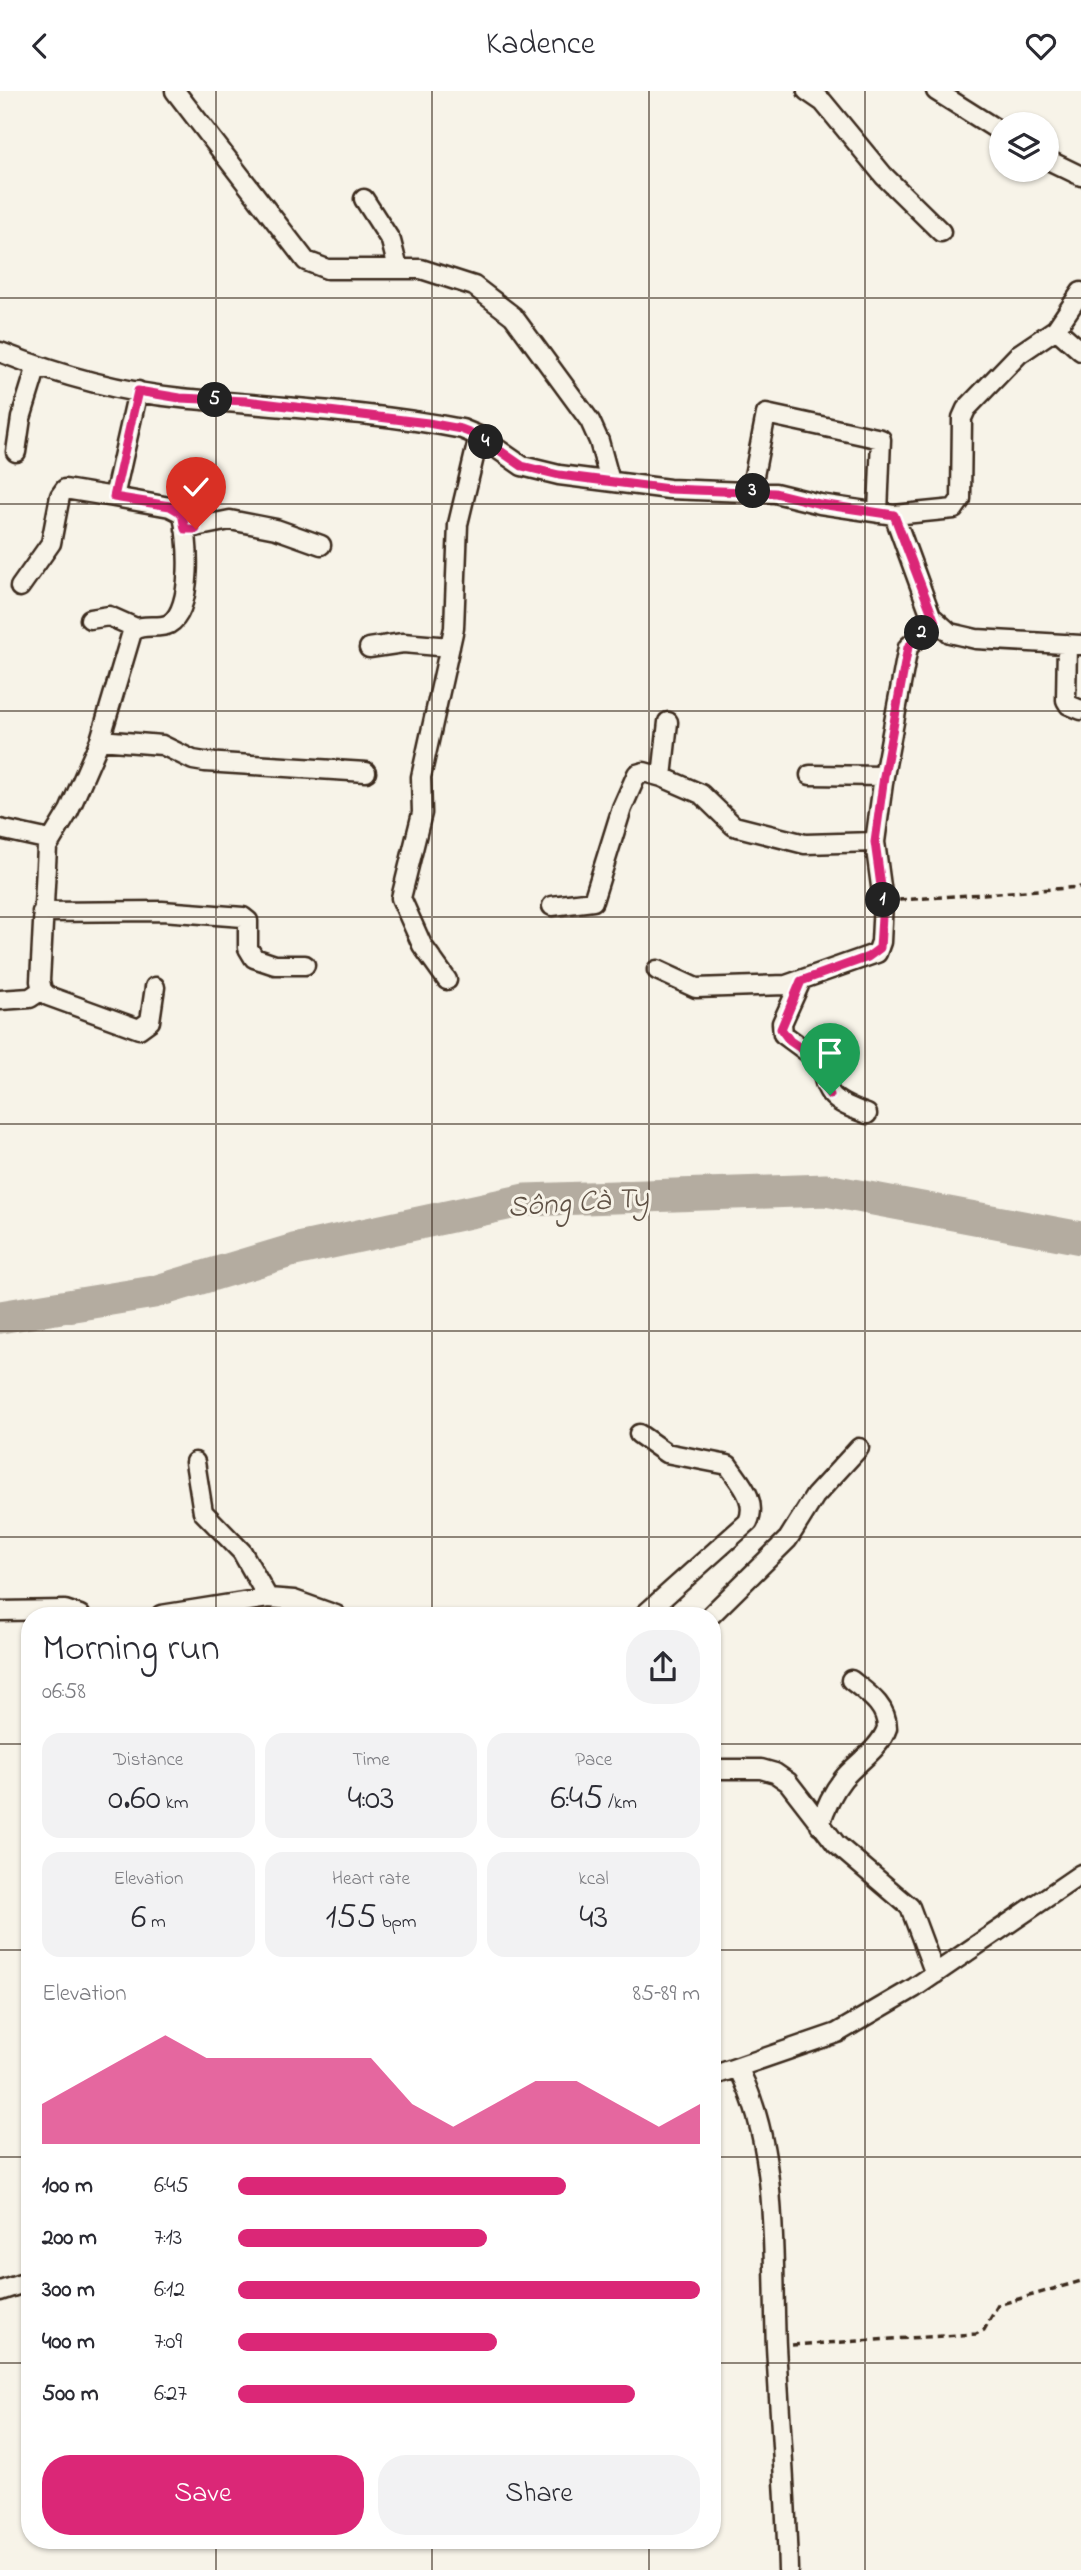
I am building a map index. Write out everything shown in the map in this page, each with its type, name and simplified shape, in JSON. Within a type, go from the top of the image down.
[{"type":"street","points":[[175,91],[306,261],[317,268],[336,270],[421,269],[474,286],[503,307],[590,421],[599,441],[610,481]]},
{"type":"street","points":[[807,91],[823,102],[884,176],[941,232]]},
{"type":"street","points":[[936,91],[989,124]]},
{"type":"street","points":[[1059,165],[1081,176]]},
{"type":"street","points":[[364,199],[391,241],[398,268]]},
{"type":"street","points":[[0,352],[37,366],[138,391],[180,398],[246,401],[428,423],[479,436],[512,460],[530,469],[669,489],[751,491],[886,514],[954,509],[961,499],[962,418],[966,409],[1019,354],[1056,328],[1081,292]]},
{"type":"street","points":[[1056,328],[1081,351]]},
{"type":"street","points":[[16,453],[21,418],[37,366]]},
{"type":"street","points":[[114,497],[138,391]]},
{"type":"street","points":[[751,491],[766,414],[881,439],[886,514],[935,622],[950,633],[976,639],[1074,645],[1066,700],[1069,705],[1081,710]]},
{"type":"street","points":[[447,980],[422,945],[401,898],[422,813],[421,777],[450,647],[458,524],[479,436]]},
{"type":"street","points":[[20,587],[51,543],[60,496],[65,489],[177,509],[182,513],[188,566],[179,614],[163,627],[136,628],[109,616],[90,619]]},
{"type":"street","points":[[185,529],[230,520],[276,529],[321,545]]},
{"type":"street","points":[[657,969],[696,988],[786,985],[877,953],[881,942],[883,901],[875,842],[884,776],[908,647],[935,622]]},
{"type":"street","points":[[136,628],[100,740],[69,811],[50,839],[44,871],[42,990],[48,996],[139,1028],[150,1021],[155,987]]},
{"type":"street","points":[[369,648],[403,643],[450,647]]},
{"type":"street","points":[[662,777],[668,722]]},
{"type":"street","points":[[100,740],[162,745],[193,760],[205,762],[366,772]]},
{"type":"street","points":[[552,906],[593,901],[622,808],[637,774],[644,772],[701,794],[720,816],[734,826],[805,844],[875,842]]},
{"type":"street","points":[[810,775],[884,776]]},
{"type":"street","points":[[0,829],[50,839]]},
{"type":"street","points":[[42,912],[162,911],[239,916],[248,921],[248,948],[254,958],[275,965],[305,965]]},
{"type":"street","points":[[801,981],[782,1023],[783,1034],[821,1062],[823,1084],[830,1095],[867,1114]]},
{"type":"street","points":[[0,1000],[30,998],[42,990]]},
{"type":"street","points":[[639,1434],[666,1453],[728,1465],[751,1501],[753,1512],[748,1522],[653,1607]]},
{"type":"street","points":[[719,1607],[788,1539],[815,1496],[859,1448]]},
{"type":"street","points":[[195,1462],[203,1512],[242,1552],[268,1598]]},
{"type":"street","points":[[211,1607],[268,1598],[304,1602],[316,1607]]},
{"type":"street","points":[[0,1611],[21,1611]]},
{"type":"street","points":[[820,1825],[825,1809],[842,1780],[877,1745],[887,1728],[884,1713],[875,1700],[851,1680]]},
{"type":"street","points":[[721,1769],[761,1769],[775,1773],[788,1783],[820,1825],[855,1862],[910,1907],[934,1974]]},
{"type":"street","points":[[721,2073],[837,2033],[934,1974],[1081,1874]]},
{"type":"street","points":[[737,2068],[748,2088],[765,2148],[774,2249],[776,2346],[788,2570]]},
{"type":"street","points":[[0,2291],[21,2284]]},
{"type":"path","points":[[883,901],[1081,887]]},
{"type":"path","points":[[776,2346],[975,2334],[984,2330],[998,2305],[1081,2281]]},
{"type":"waterway","name":"Sông Cà Ty","points":[[0,1317],[154,1292],[294,1250],[525,1200],[826,1190],[1081,1238]]},
{"type":"route","points":[[196,529],[185,529],[182,513],[170,506],[114,497],[138,391],[180,398],[246,401],[428,423],[461,429],[479,436],[522,466],[559,475],[669,489],[775,493],[820,504],[894,515],[916,569],[926,605],[935,622],[908,647],[884,776],[875,842],[883,901],[880,948],[877,953],[868,957],[801,981],[781,1029],[790,1041],[821,1062],[823,1084],[830,1095]]}]
